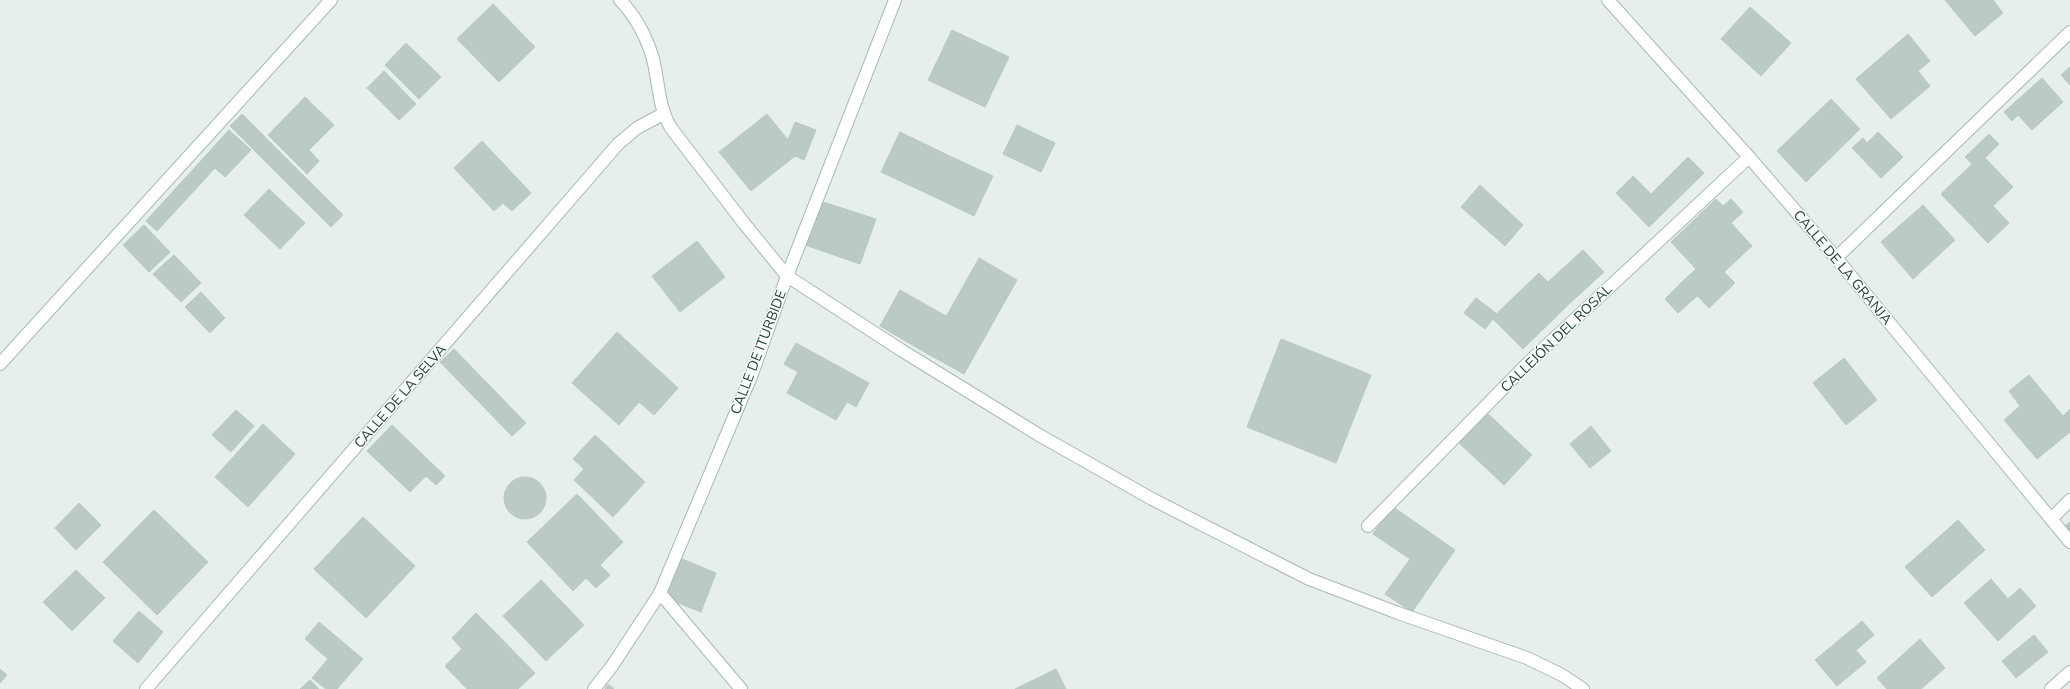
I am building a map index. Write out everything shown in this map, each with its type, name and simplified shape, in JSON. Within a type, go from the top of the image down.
[{"type":"street","points":[[0,364],[331,0]]},
{"type":"street","points":[[620,0],[628,9],[647,43],[653,59],[663,114],[671,128],[738,216],[787,276],[901,350],[1039,435],[1152,499],[1309,579],[1398,613],[1527,658],[1562,675],[1583,689]]},
{"type":"street","name":"CALLE DE ITURBIDE","points":[[594,689],[612,666],[660,593],[752,374],[787,276],[895,0]]},
{"type":"street","name":"CALLE DE LA GRANJA","points":[[1615,2],[1836,258],[2070,542]]},
{"type":"street","points":[[1836,258],[2070,32]]},
{"type":"street","name":"CALLE DE LA SELVA","points":[[146,689],[618,144],[637,128],[663,114]]},
{"type":"street","name":"CALLEJÓN DEL ROSAL","points":[[1368,526],[1529,362],[1749,156]]},
{"type":"street","points":[[2051,519],[2070,500]]},
{"type":"street","points":[[660,593],[741,689]]},
{"type":"street","points":[[2051,689],[2070,672]]},
{"type":"building","points":[[1945,0],[1993,0],[2003,13],[1975,36]]},
{"type":"building","points":[[493,4],[535,47],[499,82],[457,39]]},
{"type":"building","points":[[1750,7],[1791,43],[1761,76],[1721,39]]},
{"type":"building","points":[[952,30],[1009,57],[985,107],[928,80]]},
{"type":"building","points":[[1908,34],[1930,61],[1918,71],[1930,86],[1891,119],[1856,79]]},
{"type":"building","points":[[406,43],[441,77],[419,99],[385,65]]},
{"type":"building","points":[[2070,67],[2070,85],[2061,75]]},
{"type":"building","points":[[384,71],[416,104],[399,120],[367,88]]},
{"type":"building","points":[[2042,78],[2063,102],[2032,130],[2018,115],[2012,121],[2004,112]]},
{"type":"building","points":[[305,97],[334,125],[309,150],[319,161],[307,174],[268,135]]},
{"type":"building","points":[[1831,99],[1860,129],[1806,182],[1777,151]]},
{"type":"building","points":[[242,114],[343,215],[331,227],[230,126]]},
{"type":"building","points":[[767,114],[788,140],[795,122],[816,130],[804,160],[795,156],[751,191],[719,152]]},
{"type":"building","points":[[1017,125],[1055,143],[1041,172],[1003,154]]},
{"type":"building","points":[[229,130],[251,150],[225,177],[215,168],[157,231],[146,221]]},
{"type":"building","points":[[900,132],[958,160],[939,199],[881,172]]},
{"type":"building","points":[[1878,132],[1903,157],[1881,178],[1852,148],[1863,138],[1867,143]]},
{"type":"building","points":[[1989,134],[1999,144],[1985,158],[2013,187],[1993,206],[2009,223],[1988,243],[1941,194],[1972,164],[1965,157]]},
{"type":"building","points":[[482,141],[531,193],[512,211],[503,203],[494,211],[454,168]]},
{"type":"building","points":[[1688,157],[1704,173],[1649,227],[1616,193],[1633,176],[1651,194]]},
{"type":"building","points":[[958,160],[993,176],[974,216],[939,199]]},
{"type":"building","points":[[1480,185],[1523,225],[1505,246],[1461,207]]},
{"type":"building","points":[[269,189],[305,223],[280,249],[244,215]]},
{"type":"building","points":[[1716,199],[1723,206],[1731,199],[1743,212],[1731,223],[1752,246],[1724,272],[1735,283],[1709,308],[1683,281],[1696,269],[1671,242]]},
{"type":"building","points":[[820,201],[876,219],[860,264],[805,245]]},
{"type":"building","points":[[1923,205],[1955,240],[1913,279],[1881,242]]},
{"type":"building","points":[[144,225],[170,252],[149,272],[123,245]]},
{"type":"building","points":[[697,241],[725,277],[680,312],[652,276]]},
{"type":"building","points":[[1583,250],[1604,272],[1569,304],[1548,282]]},
{"type":"building","points":[[174,255],[201,283],[181,302],[153,274]]},
{"type":"building","points":[[979,258],[1017,280],[964,374],[926,353]]},
{"type":"building","points":[[1539,273],[1569,304],[1523,349],[1492,318]]},
{"type":"building","points":[[1683,281],[1697,296],[1678,313],[1665,299]]},
{"type":"building","points":[[900,290],[946,316],[926,353],[880,326]]},
{"type":"building","points":[[201,292],[225,318],[210,333],[185,307]]},
{"type":"building","points":[[1476,298],[1497,314],[1485,329],[1464,313]]},
{"type":"building","points":[[617,332],[678,388],[654,415],[639,402],[619,425],[572,383]]},
{"type":"building","points":[[1281,339],[1371,375],[1336,463],[1247,427]]},
{"type":"building","points":[[796,343],[869,383],[856,407],[847,402],[836,420],[787,393],[798,372],[784,364]]},
{"type":"building","points":[[454,349],[526,423],[512,436],[440,362]]},
{"type":"building","points":[[1844,358],[1877,400],[1846,425],[1813,383]]},
{"type":"building","points":[[2029,375],[2063,416],[2070,409],[2070,432],[2037,459],[2004,420],[2020,406],[2009,391]]},
{"type":"building","points":[[236,410],[254,426],[231,452],[212,435]]},
{"type":"building","points":[[1485,411],[1532,455],[1504,485],[1457,441]]},
{"type":"building","points":[[263,424],[295,454],[248,507],[215,477]]},
{"type":"building","points":[[392,425],[445,476],[436,485],[426,476],[410,492],[367,451]]},
{"type":"building","points":[[1591,426],[1611,451],[1590,468],[1570,444]]},
{"type":"building","points":[[595,435],[645,482],[613,517],[574,480],[584,469],[573,459]]},
{"type":"building","points":[[521,477],[529,477],[537,480],[543,486],[546,498],[543,510],[537,516],[529,519],[521,519],[513,516],[507,510],[504,502],[504,494],[507,486],[513,480]]},
{"type":"building","points":[[577,494],[623,542],[600,565],[610,575],[596,588],[586,578],[573,591],[527,542]]},
{"type":"building","points":[[79,503],[101,525],[76,550],[55,528]]},
{"type":"building","points":[[1392,506],[1455,550],[1412,612],[1385,594],[1410,559],[1373,534]]},
{"type":"building","points":[[154,510],[208,562],[157,615],[103,562]]},
{"type":"building","points":[[363,517],[415,566],[366,618],[314,569]]},
{"type":"building","points":[[1958,520],[1985,550],[1932,597],[1905,567]]},
{"type":"building","points":[[2070,522],[2070,535],[2064,527]]},
{"type":"building","points":[[682,559],[716,573],[701,612],[666,598]]},
{"type":"building","points":[[76,570],[105,598],[72,631],[43,602]]},
{"type":"building","points":[[1991,579],[2008,599],[2020,588],[2036,606],[1998,641],[1964,603]]},
{"type":"building","points":[[541,580],[584,625],[546,661],[503,616]]},
{"type":"building","points":[[139,611],[163,632],[138,663],[113,641]]},
{"type":"building","points":[[476,613],[535,673],[518,689],[467,689],[445,666],[462,649],[452,638]]},
{"type":"building","points":[[1862,621],[1874,635],[1856,650],[1844,636]]},
{"type":"building","points":[[319,622],[363,659],[337,689],[326,689],[312,678],[328,659],[305,639]]},
{"type":"building","points":[[2034,635],[2048,652],[2016,678],[2002,661]]},
{"type":"building","points":[[1844,636],[1866,662],[1837,686],[1815,660]]},
{"type":"building","points":[[1920,639],[1945,668],[1921,689],[1887,689],[1877,678]]},
{"type":"building","points":[[0,669],[7,675],[0,683]]},
{"type":"building","points":[[1056,669],[1066,689],[1015,689]]},
{"type":"building","points":[[310,680],[319,689],[300,689]]},
{"type":"building","points":[[608,684],[614,689],[605,689]]}]
